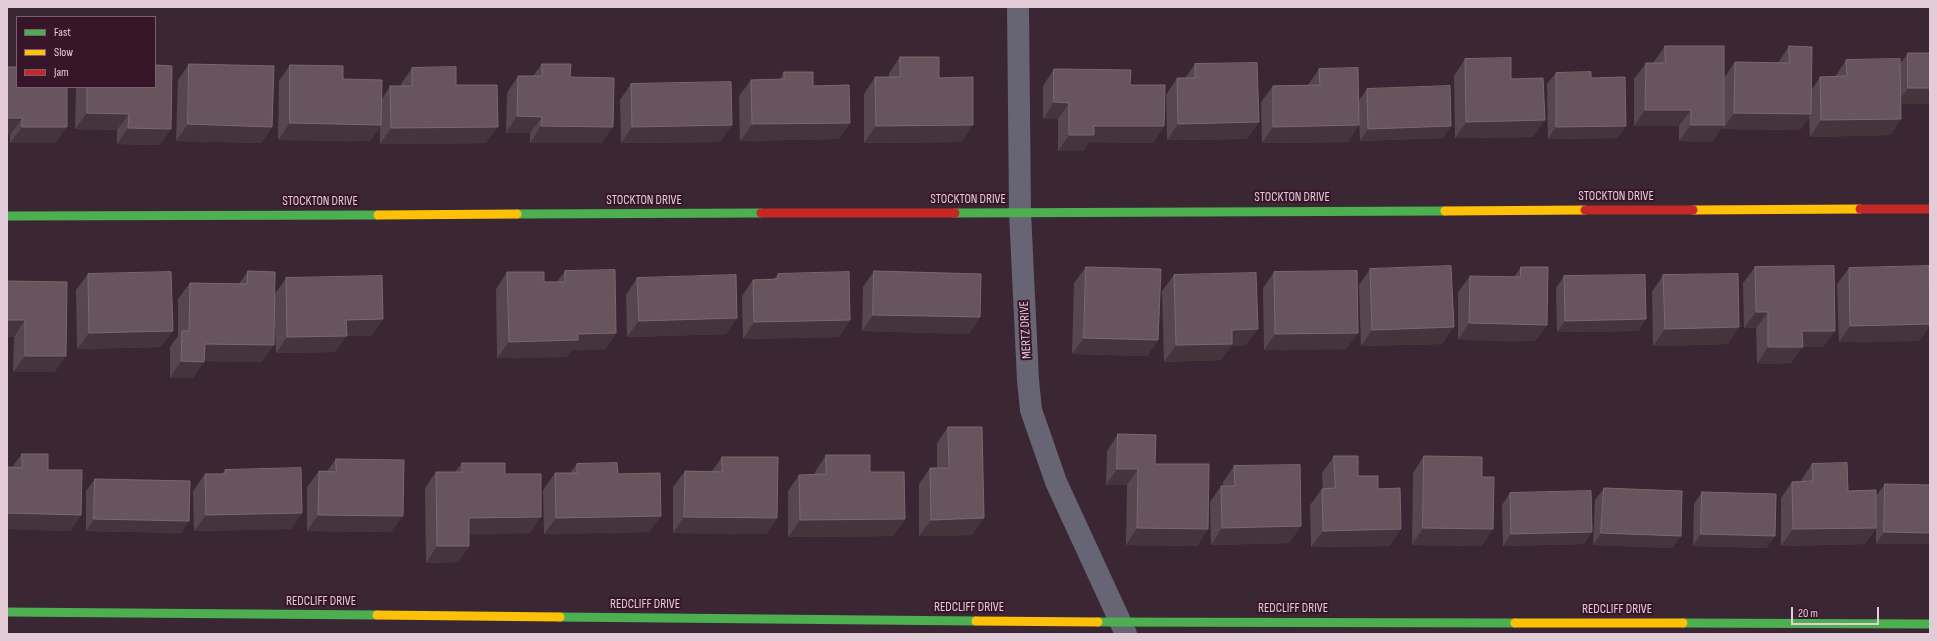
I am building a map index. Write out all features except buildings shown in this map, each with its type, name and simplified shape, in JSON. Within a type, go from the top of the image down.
[{"type":"street","name":"MERTZ DRIVE","points":[[1018,7],[1020,212],[1028,380],[1032,410],[1056,482],[1123,628]]},
{"type":"street","name":"STOCKTON DRIVE","points":[[7,216],[1930,209]]},
{"type":"street","name":"REDCLIFF DRIVE","points":[[7,612],[1123,628],[1930,624]]},
{"type":"traffic: fast","points":[[955,213],[1445,211]]},
{"type":"traffic: fast","points":[[517,214],[761,213]]},
{"type":"traffic: fast","points":[[7,216],[378,215]]},
{"type":"traffic: fast","points":[[7,612],[377,615]]},
{"type":"traffic: fast","points":[[560,617],[976,621]]},
{"type":"traffic: fast","points":[[1098,622],[1515,623]]},
{"type":"traffic: fast","points":[[1683,623],[1930,624]]},
{"type":"traffic: slow","points":[[1693,210],[1860,209]]},
{"type":"traffic: slow","points":[[1445,211],[1585,210]]},
{"type":"traffic: slow","points":[[378,215],[517,214]]},
{"type":"traffic: slow","points":[[377,615],[560,617]]},
{"type":"traffic: slow","points":[[976,621],[1098,622]]},
{"type":"traffic: slow","points":[[1515,623],[1683,623]]},
{"type":"traffic: jam","points":[[1860,209],[1930,209]]},
{"type":"traffic: jam","points":[[1585,210],[1693,210]]},
{"type":"traffic: jam","points":[[761,213],[955,213]]}]
